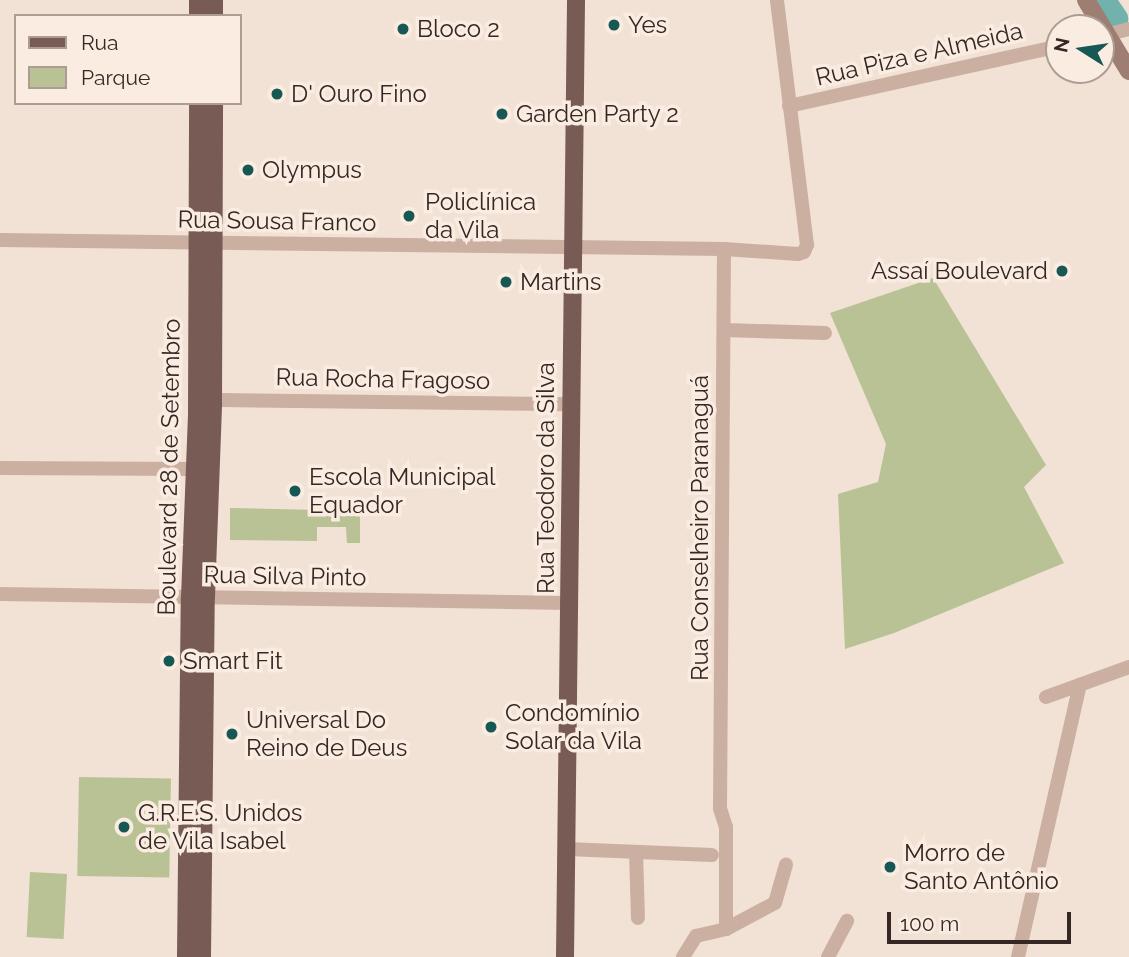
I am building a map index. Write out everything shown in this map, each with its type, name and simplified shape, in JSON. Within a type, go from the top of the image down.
[{"type":"main road","name":"Rua Teodoro da Silva","points":[[565,957],[576,0]]},
{"type":"main road","points":[[1115,50],[1129,71]]},
{"type":"main road","name":"Boulevard 28 de Setembro","points":[[186,957],[198,597],[213,403],[198,105]]},
{"type":"main road","name":"Boulevard 28 de Setembro","points":[[202,957],[196,469],[214,105]]},
{"type":"street","points":[[777,0],[789,106]]},
{"type":"street","name":"Rua Piza e Almeida","points":[[789,106],[1045,49]]},
{"type":"street","name":"Rua Sousa Franco","points":[[0,240],[724,250],[798,254],[804,252],[807,245],[789,106]]},
{"type":"street","name":"Rua Conselheiro Paranaguá","points":[[724,250],[720,808],[726,827],[726,929]]},
{"type":"street","points":[[724,330],[825,333]]},
{"type":"street","name":"Rua Rocha Fragoso","points":[[197,412],[221,400],[572,404]]},
{"type":"street","points":[[0,468],[196,469]]},
{"type":"street","name":"Rua Silva Pinto","points":[[0,594],[570,604]]},
{"type":"street","points":[[1046,698],[1129,667]]},
{"type":"street","points":[[1018,957],[1080,684]]},
{"type":"street","points":[[567,849],[712,855]]},
{"type":"street","points":[[636,852],[638,918]]},
{"type":"street","points":[[683,957],[696,936],[726,929],[775,902],[786,865]]},
{"type":"street","points":[[828,957],[847,921]]},
{"type":"green space","points":[[933,278],[1046,465],[1024,487],[1064,563],[894,633],[845,649],[838,494],[878,482],[886,444],[830,313]]},
{"type":"green space","points":[[230,508],[360,511],[360,543],[347,543],[346,527],[317,527],[317,541],[230,540]]},
{"type":"green space","name":"G.R.E.S. Unidos de Vila Isabel","points":[[79,777],[171,779],[169,878],[77,876]]},
{"type":"green space","points":[[30,872],[67,874],[64,939],[27,937]]},
{"type":"waterway","points":[[1104,0],[1116,18]]},
{"type":"place","name":"Yes","points":[[614,25]]},
{"type":"place","name":"Bloco 2","points":[[403,29]]},
{"type":"place","name":"D' Ouro Fino","points":[[277,94]]},
{"type":"place","name":"Garden Party 2","points":[[502,114]]},
{"type":"place","name":"Olympus","points":[[248,170]]},
{"type":"place","name":"Policlínica da Vila","points":[[409,216]]},
{"type":"place","name":"Assaí Boulevard","points":[[1062,271]]},
{"type":"place","name":"Martins","points":[[506,282]]},
{"type":"place","name":"Escola Municipal Equador","points":[[295,491]]},
{"type":"place","name":"Smart Fit","points":[[169,661]]},
{"type":"place","name":"Condomínio Solar da Vila","points":[[491,727]]},
{"type":"place","name":"Universal Do Reino de Deus","points":[[232,734]]},
{"type":"place","name":"G.R.E.S. Unidos de Vila Isabel","points":[[124,827]]},
{"type":"place","name":"Morro de Santo Antônio","points":[[890,867]]}]
